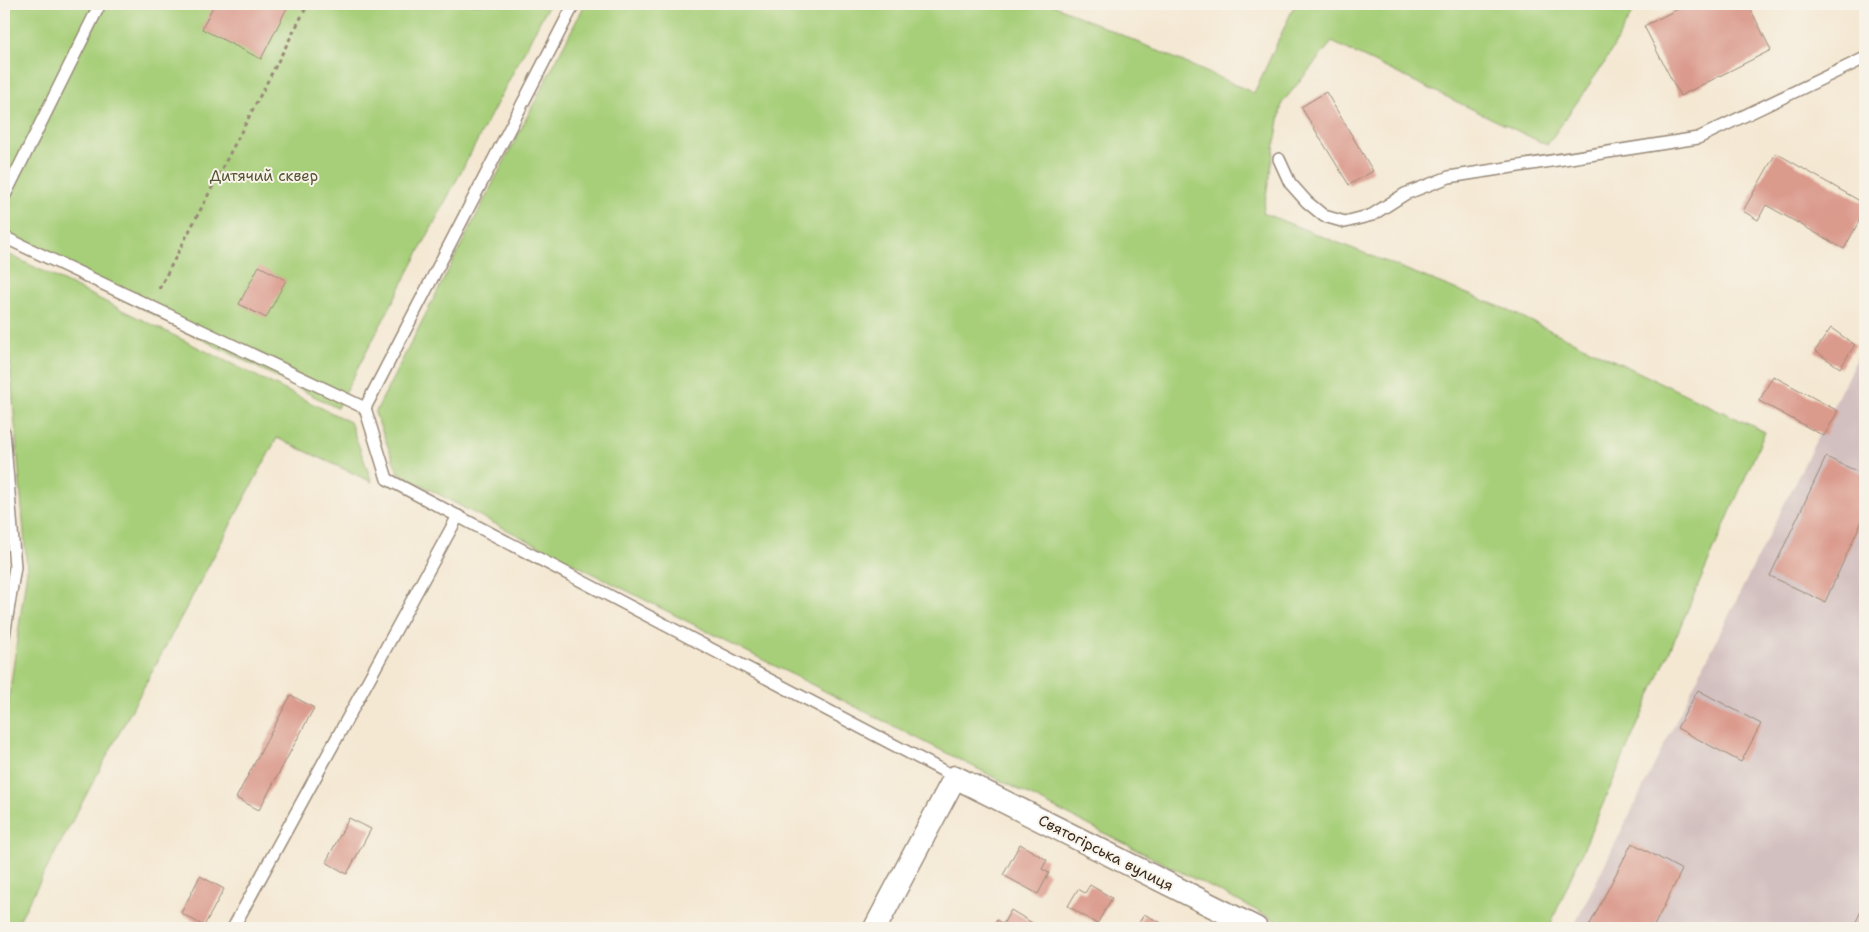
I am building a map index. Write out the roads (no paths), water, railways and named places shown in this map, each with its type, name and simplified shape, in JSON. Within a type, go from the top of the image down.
[{"type":"street","points":[[875,928],[955,777]]},
{"type":"street","name":"Святогірська вулиця","points":[[955,777],[1256,928]]},
{"type":"lane","points":[[4,197],[100,4]]},
{"type":"lane","points":[[574,4],[364,408],[387,479],[955,777]]},
{"type":"lane","points":[[1279,160],[1290,183],[1307,202],[1324,216],[1345,222],[1372,214],[1405,194],[1449,177],[1698,138],[1865,58]]},
{"type":"lane","points":[[4,237],[364,408]]},
{"type":"lane","points":[[4,432],[15,567],[4,636]]},
{"type":"lane","points":[[233,928],[458,516]]},
{"type":"park label","name":"Дитячий сквер","points":[[264,176]]}]
